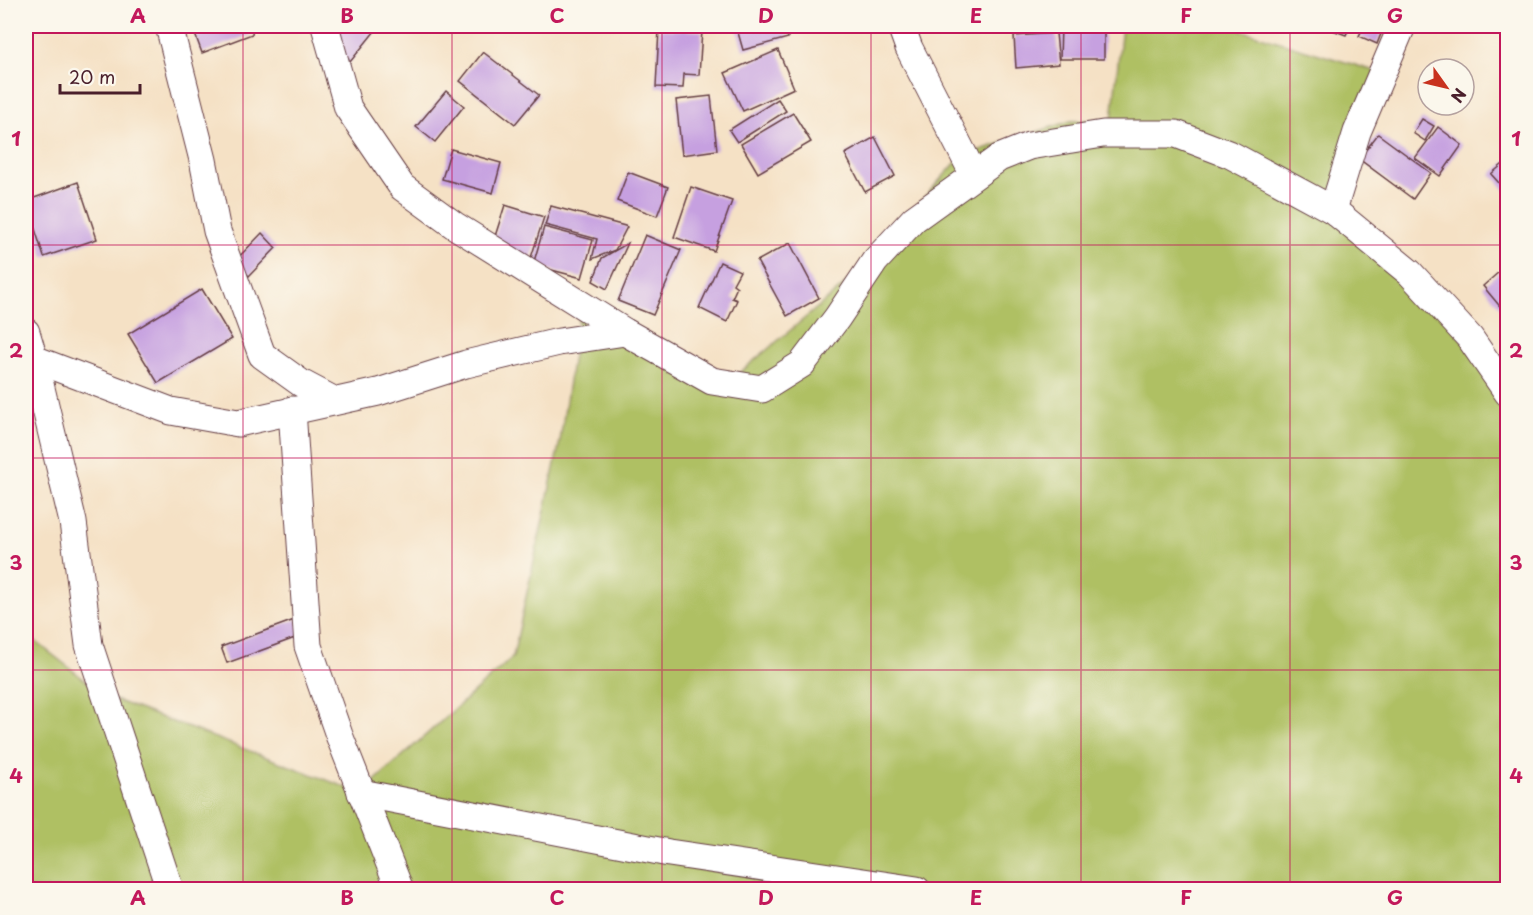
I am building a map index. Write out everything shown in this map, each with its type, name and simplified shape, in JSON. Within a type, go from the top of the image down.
[{"type":"street","points":[[169,26],[203,160],[217,231],[262,355],[301,382],[335,401]]},
{"type":"street","points":[[325,26],[348,108],[402,187],[454,225],[625,332],[712,381],[762,389],[802,364],[837,318],[875,261],[914,219],[999,158],[1029,146],[1103,134],[1176,134],[1231,155],[1333,210],[1410,273],[1470,338],[1508,393]]},
{"type":"street","points":[[901,26],[909,48],[975,175]]},
{"type":"street","points":[[1333,210],[1357,132],[1402,26]]},
{"type":"street","points":[[26,332],[30,361],[73,522],[89,645],[170,890]]},
{"type":"street","points":[[30,361],[171,411],[238,423],[378,392],[466,364],[559,342],[625,332]]},
{"type":"street","points":[[292,410],[308,646],[399,890]]},
{"type":"street","points":[[361,793],[669,853],[917,890]]},
{"type":"green space","points":[[1122,26],[1228,26],[1391,76],[1329,203],[1423,285],[1507,404],[1507,889],[26,889],[26,634],[107,697],[361,793],[513,657],[560,441],[581,302],[732,379],[842,287],[962,156],[1071,121],[1112,120]]},
{"type":"building","points":[[192,26],[253,26],[252,34],[202,53]]},
{"type":"building","points":[[344,26],[379,26],[346,67],[325,50]]},
{"type":"building","points":[[750,26],[785,26],[788,38],[743,50],[737,29]]},
{"type":"building","points":[[1010,26],[1056,26],[1057,29],[1011,33]]},
{"type":"building","points":[[1061,26],[1104,26],[1104,59],[1060,59]]},
{"type":"building","points":[[1322,26],[1350,26],[1346,35]]},
{"type":"building","points":[[1364,26],[1384,26],[1377,44],[1359,36]]},
{"type":"building","points":[[659,29],[702,31],[699,75],[684,74],[683,88],[656,87]]},
{"type":"building","points":[[1056,33],[1059,64],[1016,68],[1014,36]]},
{"type":"building","points":[[778,50],[794,88],[743,111],[725,73]]},
{"type":"building","points":[[483,52],[539,95],[515,124],[460,81]]},
{"type":"building","points":[[446,91],[464,106],[435,142],[416,127]]},
{"type":"building","points":[[711,96],[717,150],[682,155],[676,100]]},
{"type":"building","points":[[778,99],[786,111],[737,142],[729,130]]},
{"type":"building","points":[[793,113],[811,142],[758,173],[741,144]]},
{"type":"building","points":[[1422,119],[1434,126],[1425,141],[1413,133]]},
{"type":"building","points":[[1438,127],[1462,145],[1440,176],[1415,158]]},
{"type":"building","points":[[1378,134],[1431,173],[1413,199],[1359,159]]},
{"type":"building","points":[[875,137],[895,176],[865,192],[845,154]]},
{"type":"building","points":[[451,149],[501,163],[493,193],[442,179]]},
{"type":"building","points":[[1508,160],[1508,193],[1491,174]]},
{"type":"building","points":[[628,172],[668,187],[657,216],[617,201]]},
{"type":"building","points":[[78,182],[97,239],[44,257],[26,201]]},
{"type":"building","points":[[691,187],[732,201],[714,251],[674,237]]},
{"type":"building","points":[[505,205],[544,217],[529,264],[490,252]]},
{"type":"building","points":[[551,206],[627,227],[615,250],[592,259],[597,239],[545,225]]},
{"type":"building","points":[[544,227],[593,240],[582,278],[533,265]]},
{"type":"building","points":[[262,233],[276,248],[249,276],[234,262]]},
{"type":"building","points":[[645,235],[681,250],[653,315],[618,301]]},
{"type":"building","points":[[628,243],[607,289],[593,281],[602,258]]},
{"type":"building","points":[[790,243],[819,298],[787,316],[757,261]]},
{"type":"building","points":[[720,262],[740,271],[733,284],[737,287],[732,298],[737,300],[727,322],[699,308]]},
{"type":"building","points":[[1500,271],[1508,281],[1508,316],[1483,286]]},
{"type":"building","points":[[202,289],[232,339],[158,383],[128,334]]},
{"type":"building","points":[[297,619],[303,635],[227,663],[221,647]]}]
